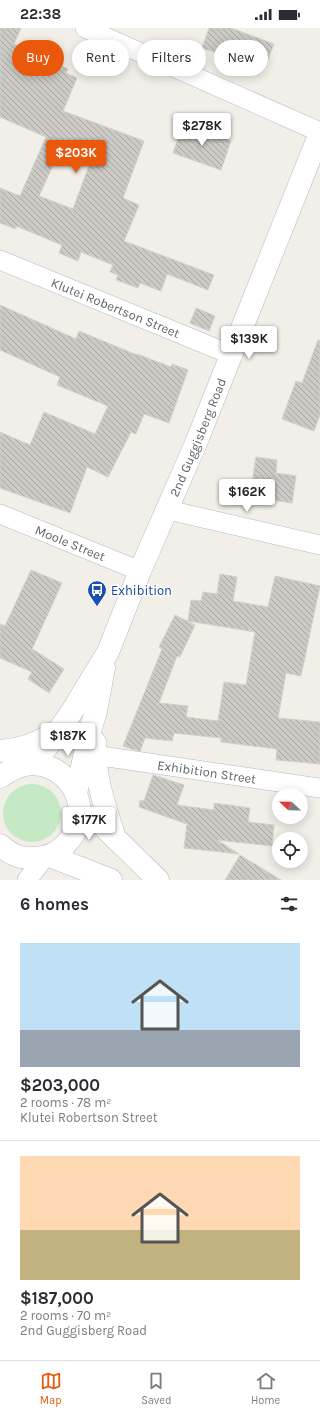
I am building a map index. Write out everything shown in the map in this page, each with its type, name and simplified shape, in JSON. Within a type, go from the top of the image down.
[{"type":"main road","name":"2nd Guggisberg Road","points":[[31,764],[46,748],[59,730],[108,652],[140,571],[168,510],[232,355],[320,132]]},
{"type":"main road","name":"2nd Guggisberg Road","points":[[47,856],[61,849],[71,839],[77,827],[80,813],[77,796],[108,652]]},
{"type":"main road","points":[[96,712],[94,755],[101,794],[115,838]]},
{"type":"main road","points":[[3,766],[24,747],[42,740],[59,730]]},
{"type":"main road","points":[[3,766],[21,766],[31,764],[45,766],[58,772],[69,781],[77,796],[115,838],[158,880]]},
{"type":"main road","points":[[0,845],[7,852],[18,857],[32,859],[47,856],[111,880]]},
{"type":"street","points":[[85,28],[320,132]]},
{"type":"street","name":"Klutei Robertson Street","points":[[0,260],[232,355]]},
{"type":"street","points":[[168,510],[320,545]]},
{"type":"street","name":"Moole Street","points":[[0,514],[140,571]]},
{"type":"street","name":"Exhibition Street","points":[[94,755],[320,788]]},
{"type":"street","points":[[26,880],[47,856]]},
{"type":"green space","points":[[26,784],[38,784],[53,792],[61,807],[61,819],[53,834],[38,842],[26,842],[11,834],[3,819],[3,807],[11,792]]},
{"type":"building","points":[[0,28],[21,28],[16,40],[12,40],[12,76],[64,76],[64,67],[68,69],[66,73],[77,78],[63,111],[144,141],[123,198],[139,205],[124,241],[214,275],[208,290],[167,274],[161,291],[140,283],[138,288],[116,280],[118,275],[110,272],[113,265],[81,252],[78,261],[59,253],[62,245],[16,226],[16,229],[0,223],[0,188],[20,196],[46,137],[0,117]],"holes":[[[59,152],[90,163],[73,209],[39,196]]]},
{"type":"building","points":[[209,28],[231,28],[263,40],[214,40],[214,52],[206,49],[205,40]]},
{"type":"building","points":[[268,42],[274,44],[268,59]]},
{"type":"building","points":[[183,125],[231,141],[221,170],[173,153]]},
{"type":"building","points":[[0,305],[76,339],[79,331],[137,355],[171,367],[172,364],[188,370],[169,423],[144,414],[136,434],[131,432],[108,477],[87,467],[70,513],[0,488],[0,432],[30,445],[44,412],[95,434],[108,406],[57,385],[60,377],[0,350]]},
{"type":"building","points":[[196,308],[215,316],[209,331],[190,323]]},
{"type":"building","points":[[318,340],[320,341],[320,415],[314,431],[282,419],[296,381],[302,383]]},
{"type":"building","points":[[256,457],[277,460],[276,473],[296,476],[292,503],[250,497]]},
{"type":"building","points":[[31,570],[62,583],[32,649],[64,669],[49,693],[28,679],[32,672],[0,658],[0,624],[5,626]]},
{"type":"building","points":[[220,574],[237,577],[233,601],[268,607],[275,576],[320,586],[301,676],[286,673],[278,718],[320,722],[320,764],[276,760],[277,749],[221,742],[221,738],[174,733],[172,741],[145,738],[140,751],[123,746],[162,649],[159,647],[175,615],[195,625],[180,657],[177,656],[159,703],[188,706],[186,717],[218,721],[224,682],[246,685],[255,632],[188,621],[191,600],[201,601],[203,592],[217,594]]},
{"type":"building","points":[[153,775],[184,785],[177,805],[214,810],[214,803],[250,808],[248,822],[274,825],[273,832],[272,832],[272,846],[217,840],[239,854],[184,848],[187,824],[139,807],[140,800],[144,801]]},
{"type":"building","points":[[240,855],[281,880],[225,880]]},
{"type":"place","name":"Exhibition","points":[[97,607]]}]
